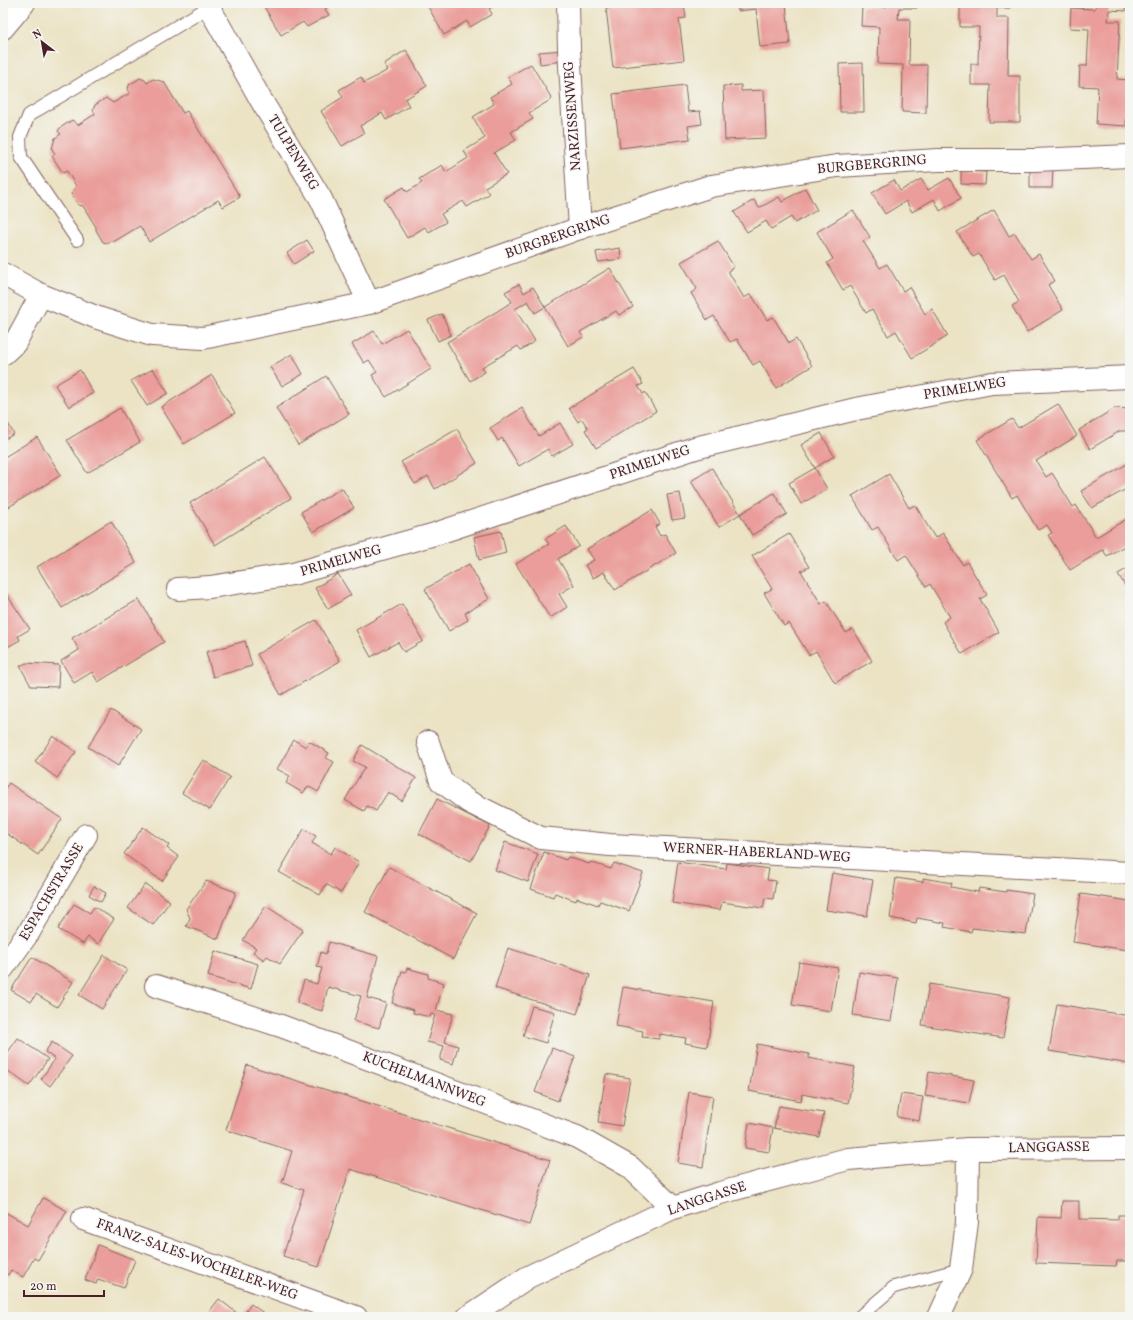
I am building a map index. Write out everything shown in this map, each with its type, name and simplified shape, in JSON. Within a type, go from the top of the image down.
[{"type":"street","points":[[3,28],[24,3]]},
{"type":"street","name":"NARZISSENWEG","points":[[568,3],[569,56],[580,228]]},
{"type":"street","name":"TULPENWEG","points":[[208,7],[320,199],[369,303]]},
{"type":"street","name":"BURGBERGRING","points":[[3,274],[41,294],[98,318],[152,335],[203,338],[369,303],[580,228],[711,186],[837,166],[938,160],[1034,160],[1130,156]]},
{"type":"street","points":[[3,354],[15,344],[41,294]]},
{"type":"street","name":"PRIMELWEG","points":[[178,589],[210,587],[294,574],[435,534],[695,448],[856,409],[992,383],[1130,377]]},
{"type":"street","name":"WERNER-HABERLAND-WEG","points":[[428,742],[441,781],[469,802],[541,838],[640,846],[1130,873]]},
{"type":"street","name":"ESPACHSTRASSE","points":[[3,968],[29,932],[86,835]]},
{"type":"street","name":"KUCHELMANNWEG","points":[[156,986],[281,1026],[577,1137],[630,1168],[674,1208]]},
{"type":"street","name":"LANGGASSE","points":[[468,1317],[528,1277],[674,1208],[848,1159],[968,1149],[1130,1148]]},
{"type":"street","points":[[939,1317],[961,1269],[967,1222],[968,1149]]},
{"type":"street","name":"FRANZ-SALES-WOCHELER-WEG","points":[[83,1219],[356,1317]]},
{"type":"lane","points":[[77,240],[21,157],[20,137],[29,115],[208,7]]},
{"type":"lane","points":[[859,1317],[894,1287],[961,1269]]},
{"type":"building","points":[[262,3],[335,3],[325,9],[329,15],[307,27],[303,22],[281,35]]},
{"type":"building","points":[[426,3],[499,3],[489,9],[492,14],[470,27],[467,21],[444,35]]},
{"type":"building","points":[[643,3],[684,3],[686,18],[679,19],[684,60],[613,68],[606,8]]},
{"type":"building","points":[[737,3],[786,3],[790,44],[760,47],[756,9],[738,11]]},
{"type":"building","points":[[886,3],[917,3],[917,8],[899,8],[898,19],[910,19],[909,65],[927,65],[926,113],[902,112],[903,65],[878,64],[879,27],[861,26],[862,7],[886,7]]},
{"type":"building","points":[[979,3],[1010,3],[1010,8],[997,8],[997,18],[1009,18],[1008,76],[1020,76],[1020,122],[989,122],[990,85],[971,85],[971,64],[978,64],[979,27],[960,27],[960,7],[979,8]]},
{"type":"building","points":[[1096,3],[1126,3],[1126,11],[1109,10],[1108,21],[1120,21],[1117,79],[1129,80],[1126,126],[1096,124],[1098,87],[1079,86],[1080,66],[1087,66],[1089,29],[1070,28],[1071,8],[1095,9]]},
{"type":"building","points":[[406,50],[427,86],[405,99],[409,106],[386,120],[382,113],[360,126],[364,133],[342,146],[321,111],[343,97],[339,90],[361,77],[364,83],[388,70],[384,64]]},
{"type":"building","points":[[562,50],[563,61],[540,64],[539,52]]},
{"type":"building","points":[[863,63],[864,112],[840,112],[839,64]]},
{"type":"building","points":[[531,64],[552,99],[529,113],[533,119],[511,132],[516,140],[494,153],[507,174],[485,187],[489,194],[467,207],[463,201],[441,214],[446,222],[429,232],[425,227],[407,238],[384,199],[404,187],[407,192],[422,183],[419,179],[442,165],[446,172],[468,158],[464,151],[485,138],[473,117],[494,104],[490,97],[512,84],[508,77]]},
{"type":"building","points":[[140,78],[145,80],[147,83],[153,79],[164,82],[183,113],[187,111],[240,197],[223,207],[218,200],[149,242],[140,226],[113,242],[112,240],[107,243],[103,242],[83,206],[78,205],[71,194],[76,186],[67,171],[63,173],[52,156],[55,154],[52,149],[55,138],[61,134],[58,131],[60,128],[72,120],[78,125],[95,114],[93,110],[95,105],[106,98],[113,103],[130,93],[128,89],[129,85]]},
{"type":"building","points":[[685,85],[688,112],[700,111],[702,124],[688,126],[690,139],[620,148],[613,94]]},
{"type":"building","points":[[741,85],[741,91],[764,90],[766,138],[725,140],[723,86]]},
{"type":"building","points":[[1030,167],[1053,167],[1052,188],[1030,188]]},
{"type":"building","points":[[961,171],[986,172],[985,185],[961,184]]},
{"type":"building","points":[[949,178],[961,198],[940,211],[934,199],[912,212],[906,201],[885,214],[872,193],[894,180],[900,191],[921,179],[928,190]]},
{"type":"building","points":[[805,188],[817,210],[795,223],[791,217],[771,229],[766,221],[747,232],[734,212],[754,200],[759,208],[779,197],[782,202]]},
{"type":"building","points":[[853,210],[870,237],[863,241],[880,268],[887,264],[903,291],[909,287],[925,314],[932,309],[948,336],[912,358],[896,331],[888,336],[872,309],[866,313],[850,286],[843,290],[827,263],[833,259],[817,232]]},
{"type":"building","points":[[994,210],[1009,236],[1015,233],[1031,259],[1039,254],[1055,281],[1048,285],[1063,310],[1027,332],[1012,306],[1019,302],[1004,275],[995,280],[979,254],[973,257],[957,232]]},
{"type":"building","points":[[307,240],[314,251],[294,264],[287,253]]},
{"type":"building","points":[[718,241],[734,267],[728,271],[744,298],[751,294],[767,320],[773,317],[789,343],[796,339],[812,366],[776,388],[760,361],[753,365],[737,339],[730,342],[714,316],[707,320],[691,293],[697,289],[681,262]]},
{"type":"building","points":[[620,248],[621,259],[598,262],[596,252]]},
{"type":"building","points":[[610,268],[633,307],[619,315],[616,311],[580,332],[583,337],[568,346],[545,307]]},
{"type":"building","points":[[519,284],[524,293],[533,287],[545,307],[535,313],[528,301],[515,309],[535,341],[521,350],[518,346],[482,367],[485,372],[470,381],[447,342],[512,302],[505,292]]},
{"type":"building","points":[[442,314],[451,335],[438,341],[428,320]]},
{"type":"building","points":[[407,329],[431,369],[386,397],[372,375],[377,372],[369,360],[364,363],[352,344],[374,331],[382,344]]},
{"type":"building","points":[[292,354],[303,374],[282,386],[270,367]]},
{"type":"building","points":[[153,369],[168,393],[147,406],[131,381]]},
{"type":"building","points":[[634,369],[643,384],[638,386],[643,394],[645,392],[656,411],[596,448],[585,430],[588,428],[582,419],[578,422],[569,408]]},
{"type":"building","points":[[80,370],[93,393],[69,407],[55,385]]},
{"type":"building","points":[[212,375],[235,413],[184,444],[161,407]]},
{"type":"building","points":[[326,376],[349,414],[298,445],[276,408]]},
{"type":"building","points":[[1058,404],[1077,436],[1036,461],[1046,477],[1052,473],[1073,507],[1076,505],[1096,537],[1130,517],[1130,543],[1107,556],[1103,550],[1070,570],[1048,535],[1052,533],[1047,525],[1038,530],[1017,495],[1012,498],[977,440],[1012,419],[1018,428]]},
{"type":"building","points":[[120,408],[140,442],[87,473],[67,440]]},
{"type":"building","points":[[522,408],[539,436],[560,423],[573,444],[552,456],[548,449],[519,466],[502,438],[498,441],[490,428]]},
{"type":"building","points":[[1115,408],[1130,409],[1130,431],[1120,431],[1090,449],[1079,430]]},
{"type":"building","points":[[3,415],[14,434],[3,440]]},
{"type":"building","points":[[457,429],[477,463],[435,489],[428,476],[415,484],[401,462]]},
{"type":"building","points":[[821,433],[834,456],[815,468],[801,445]]},
{"type":"building","points":[[37,437],[61,475],[7,508],[3,501],[3,458]]},
{"type":"building","points":[[265,457],[291,498],[215,545],[190,503]]},
{"type":"building","points":[[1127,464],[1130,464],[1130,487],[1092,508],[1081,491]]},
{"type":"building","points":[[712,468],[740,514],[719,527],[691,481]]},
{"type":"building","points":[[815,468],[827,489],[801,504],[789,483]]},
{"type":"building","points":[[889,474],[909,508],[915,505],[935,538],[943,533],[963,565],[967,562],[987,595],[980,599],[999,632],[962,654],[943,622],[950,617],[930,584],[926,587],[906,555],[898,560],[878,527],[872,530],[852,496]]},
{"type":"building","points":[[342,488],[354,508],[313,532],[301,512]]},
{"type":"building","points":[[680,493],[685,518],[672,520],[667,495]]},
{"type":"building","points":[[774,493],[787,514],[752,535],[740,514]]},
{"type":"building","points":[[652,510],[660,524],[655,527],[660,536],[665,534],[676,553],[615,590],[604,572],[593,578],[585,565],[594,560],[587,549]]},
{"type":"building","points":[[111,521],[136,563],[62,608],[37,567]]},
{"type":"building","points":[[566,526],[579,546],[558,559],[574,585],[559,594],[567,607],[550,618],[516,564],[549,544],[545,539]]},
{"type":"building","points":[[501,531],[506,553],[479,560],[474,537]]},
{"type":"building","points":[[789,534],[809,567],[801,571],[821,604],[826,601],[846,633],[853,629],[872,661],[835,683],[816,651],[809,655],[789,623],[784,626],[764,593],[772,589],[752,556]]},
{"type":"building","points":[[469,564],[489,599],[465,613],[468,620],[449,631],[425,589]]},
{"type":"building","points":[[1130,567],[1130,594],[1118,574]]},
{"type":"building","points":[[338,574],[351,595],[328,609],[315,588]]},
{"type":"building","points":[[3,589],[30,629],[18,636],[20,640],[4,649]]},
{"type":"building","points":[[139,599],[164,642],[98,682],[92,672],[74,683],[61,661],[79,650],[72,638]]},
{"type":"building","points":[[402,604],[423,641],[404,652],[398,642],[371,657],[356,630]]},
{"type":"building","points":[[316,620],[340,661],[281,695],[257,654]]},
{"type":"building","points":[[245,641],[252,666],[213,677],[206,652]]},
{"type":"building","points":[[26,663],[59,665],[58,687],[31,686],[20,666]]},
{"type":"building","points":[[111,710],[141,729],[118,766],[88,747]]},
{"type":"building","points":[[53,736],[76,752],[57,778],[35,762]]},
{"type":"building","points":[[294,740],[306,747],[309,741],[329,753],[326,758],[334,762],[318,792],[308,786],[303,793],[286,783],[290,776],[277,769]]},
{"type":"building","points":[[362,745],[416,778],[402,801],[388,792],[376,811],[367,806],[364,811],[345,800],[365,767],[353,761]]},
{"type":"building","points":[[203,760],[230,777],[210,810],[182,793]]},
{"type":"building","points":[[9,783],[62,819],[38,855],[3,831],[3,791]]},
{"type":"building","points":[[437,799],[490,826],[471,861],[419,834]]},
{"type":"building","points":[[143,827],[169,845],[167,848],[179,857],[162,881],[124,854]]},
{"type":"building","points":[[304,829],[316,836],[312,843],[331,854],[335,847],[359,862],[341,893],[326,884],[320,895],[279,872]]},
{"type":"building","points":[[505,842],[538,854],[528,882],[495,870]]},
{"type":"building","points":[[544,852],[566,860],[568,857],[611,869],[614,863],[643,873],[629,911],[600,901],[598,905],[577,898],[576,901],[555,893],[553,897],[531,889]]},
{"type":"building","points":[[678,862],[726,869],[727,863],[769,869],[767,880],[776,881],[773,899],[765,898],[763,908],[722,902],[720,910],[672,903]]},
{"type":"building","points":[[389,867],[477,913],[453,959],[365,912]]},
{"type":"building","points":[[832,873],[873,880],[867,916],[826,910]]},
{"type":"building","points":[[896,878],[923,882],[923,878],[952,883],[951,887],[978,892],[979,888],[1033,894],[1026,934],[972,928],[971,932],[944,927],[945,923],[917,918],[916,923],[890,918]]},
{"type":"building","points":[[206,881],[236,892],[218,939],[186,926],[190,918],[186,909]]},
{"type":"building","points":[[145,884],[170,901],[153,925],[128,908]]},
{"type":"building","points":[[94,886],[106,893],[101,902],[89,895]]},
{"type":"building","points":[[1081,894],[1130,901],[1128,950],[1073,942]]},
{"type":"building","points":[[74,904],[90,913],[94,907],[114,919],[98,944],[88,937],[83,944],[58,929]]},
{"type":"building","points":[[266,906],[303,930],[280,964],[267,956],[264,960],[253,952],[256,948],[243,940]]},
{"type":"building","points":[[329,942],[378,956],[367,998],[386,1003],[379,1028],[354,1021],[361,996],[328,987],[322,1011],[297,1003],[304,980],[317,984],[322,968],[317,967],[321,952],[326,954]]},
{"type":"building","points":[[508,948],[590,975],[577,1014],[495,988]]},
{"type":"building","points":[[215,951],[258,964],[251,989],[208,976]]},
{"type":"building","points":[[104,955],[127,970],[102,1009],[79,995]]},
{"type":"building","points":[[32,957],[73,982],[57,1007],[36,994],[31,1002],[11,990]]},
{"type":"building","points":[[799,962],[838,968],[831,1011],[792,1005]]},
{"type":"building","points":[[407,968],[428,974],[428,978],[444,983],[436,1010],[453,1014],[445,1042],[458,1046],[453,1064],[440,1060],[444,1046],[427,1042],[435,1015],[431,1014],[430,1017],[413,1013],[414,1010],[392,1003],[402,971],[406,972]]},
{"type":"building","points":[[859,972],[898,978],[891,1021],[853,1015]]},
{"type":"building","points":[[929,984],[1010,997],[1003,1038],[922,1025]]},
{"type":"building","points":[[623,987],[714,1002],[707,1047],[685,1043],[686,1038],[660,1034],[659,1039],[642,1037],[643,1031],[616,1026]]},
{"type":"building","points":[[1057,1004],[1130,1016],[1130,1064],[1049,1051]]},
{"type":"building","points":[[532,1006],[555,1012],[546,1043],[523,1036]]},
{"type":"building","points":[[18,1038],[48,1059],[29,1086],[3,1067],[3,1059]]},
{"type":"building","points":[[52,1042],[72,1056],[50,1086],[41,1079],[55,1059],[45,1052]]},
{"type":"building","points":[[757,1044],[809,1054],[809,1058],[855,1067],[848,1103],[802,1094],[801,1101],[749,1091]]},
{"type":"building","points":[[552,1048],[575,1057],[558,1101],[535,1092]]},
{"type":"building","points":[[247,1065],[550,1160],[529,1225],[350,1169],[319,1267],[283,1256],[304,1190],[282,1183],[292,1151],[226,1130]]},
{"type":"building","points":[[929,1072],[974,1080],[969,1103],[925,1096]]},
{"type":"building","points":[[606,1074],[630,1078],[622,1126],[598,1122]]},
{"type":"building","points":[[689,1092],[713,1096],[703,1167],[678,1163]]},
{"type":"building","points":[[901,1094],[923,1097],[919,1121],[897,1117]]},
{"type":"building","points":[[779,1106],[824,1113],[819,1137],[774,1128]]},
{"type":"building","points":[[749,1123],[773,1128],[769,1152],[745,1148]]},
{"type":"building","points":[[43,1198],[67,1211],[38,1260],[34,1258],[23,1277],[11,1270],[8,1275],[3,1272],[3,1211],[28,1225]]},
{"type":"building","points":[[1062,1201],[1079,1201],[1079,1219],[1118,1220],[1118,1215],[1130,1215],[1130,1261],[1117,1261],[1116,1266],[1036,1263],[1038,1217],[1061,1218]]},
{"type":"building","points":[[98,1245],[135,1260],[124,1288],[98,1279],[96,1284],[85,1280]]},
{"type":"building","points":[[219,1299],[242,1317],[205,1317]]},
{"type":"building","points":[[251,1304],[269,1317],[242,1317]]}]
